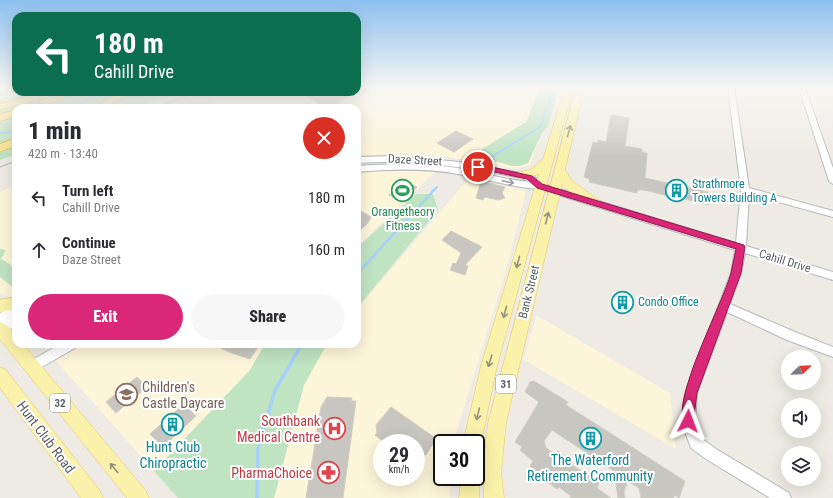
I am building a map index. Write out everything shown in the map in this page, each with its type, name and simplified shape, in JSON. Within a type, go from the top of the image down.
[{"type":"highway","points":[[0,118],[12,114]]},
{"type":"highway","points":[[0,148],[12,144]]},
{"type":"main road","name":"Bank Street","points":[[474,434],[489,366],[498,338],[524,239],[562,111]]},
{"type":"main road","name":"Bank Street","points":[[485,466],[574,111]]},
{"type":"main road","points":[[520,175],[536,171],[547,161]]},
{"type":"main road","points":[[559,168],[562,178],[569,186],[594,201]]},
{"type":"main road","points":[[524,239],[540,245]]},
{"type":"main road","points":[[0,306],[12,304]]},
{"type":"main road","name":"32","points":[[0,327],[12,342]]},
{"type":"main road","points":[[498,338],[515,345]]},
{"type":"main road","name":"32","points":[[16,348],[139,498]]},
{"type":"main road","name":"Hunt Club Road","points":[[0,375],[93,498]]},
{"type":"main road","name":"Bank Street","points":[[485,473],[494,498]]},
{"type":"main road","points":[[469,498],[470,486]]},
{"type":"street","points":[[734,111],[745,190],[741,247],[736,273],[691,393],[688,421],[696,443],[711,454],[784,498]]},
{"type":"street","points":[[810,111],[833,182]]},
{"type":"street","name":"Daze Street","points":[[361,160],[421,158],[477,171],[524,185],[540,186],[554,190]]},
{"type":"street","name":"Daze Street","points":[[361,169],[386,166],[426,167],[520,175],[529,178],[540,186]]},
{"type":"street","name":"Cahill Drive","points":[[554,190],[594,201],[833,276]]},
{"type":"street","points":[[745,190],[833,214]]},
{"type":"street","points":[[724,306],[833,352]]},
{"type":"street","points":[[0,327],[12,314]]},
{"type":"street","points":[[0,327],[12,322]]},
{"type":"street","points":[[31,367],[64,348]]},
{"type":"shaded area","points":[[361,111],[550,111],[530,165],[516,169],[449,157],[409,153],[361,156]]},
{"type":"shaded area","points":[[394,170],[435,172],[361,243],[361,172]]},
{"type":"shaded area","points":[[469,178],[526,191],[505,274],[456,434],[433,434],[433,486],[451,486],[450,498],[274,498],[304,385],[324,348],[361,348],[361,304]]},
{"type":"shaded area","points":[[12,187],[12,296],[8,297],[0,294],[0,192]]},
{"type":"shaded area","points":[[536,315],[670,393],[676,449],[524,360]]},
{"type":"shaded area","points":[[45,348],[263,348],[250,370],[154,471]]},
{"type":"green space","points":[[0,111],[12,111],[12,156],[0,160]]},
{"type":"green space","points":[[530,111],[552,111],[548,126],[542,133],[528,163],[520,166],[512,166],[485,158],[482,149],[526,122]]},
{"type":"green space","points":[[416,194],[433,194],[438,210],[361,303],[361,244]]},
{"type":"green space","points":[[0,249],[6,250],[1,259],[11,265],[12,267],[12,287],[0,277]]},
{"type":"green space","points":[[263,348],[325,348],[304,385],[274,498],[178,498],[154,471],[250,370]]},
{"type":"building","points":[[611,115],[629,118],[625,146],[642,149],[642,152],[647,153],[645,178],[708,192],[709,205],[681,198],[681,202],[673,200],[673,197],[644,190],[637,190],[637,193],[589,182],[590,179],[584,177],[593,142],[598,143],[598,140],[606,142]]},
{"type":"building","points":[[456,131],[473,139],[454,152],[437,143]]},
{"type":"building","points":[[481,181],[505,187],[502,193],[505,198],[498,200],[485,197],[483,200],[476,198]]},
{"type":"building","name":"Orangetheory Fitness","points":[[403,183],[417,187],[401,201],[389,195]]},
{"type":"building","points":[[361,211],[371,217],[367,224],[361,229]]},
{"type":"building","points":[[451,231],[482,247],[465,265],[468,266],[465,275],[450,270],[453,263],[456,264],[461,253],[442,240]]},
{"type":"building","points":[[220,348],[257,348],[250,359]]},
{"type":"building","name":"Children's Castle Daycare","points":[[137,377],[147,387],[116,413],[106,402]]},
{"type":"building","name":"The Waterford Retirement Community","points":[[534,381],[568,402],[566,405],[685,481],[679,498],[675,495],[673,498],[641,498],[639,488],[628,481],[624,491],[625,498],[618,498],[616,484],[620,475],[552,430],[544,441],[546,448],[555,454],[558,451],[573,462],[572,465],[599,482],[597,488],[611,498],[570,498],[571,496],[559,487],[557,489],[542,478],[544,476],[530,466],[533,461],[520,450],[522,447],[515,442],[539,402],[525,392],[530,382]]},
{"type":"building","points":[[327,397],[352,398],[351,401],[356,401],[343,498],[306,498],[321,407]]},
{"type":"building","name":"Hunt Club Chiropractic","points":[[184,404],[196,416],[163,447],[150,434]]},
{"type":"building","points":[[391,407],[433,436],[433,444],[425,455],[425,434],[376,434],[376,425]]},
{"type":"waterway","points":[[491,157],[540,127],[546,111]]},
{"type":"waterway","points":[[0,133],[12,130]]},
{"type":"waterway","points":[[434,190],[437,187]]},
{"type":"waterway","points":[[361,270],[434,190]]},
{"type":"waterway","points":[[257,498],[258,449],[275,390],[300,348]]},
{"type":"tram line","points":[[0,167],[12,162]]},
{"type":"place","name":"Orangetheory Fitness","points":[[403,191]]},
{"type":"place","name":"Strathmore Towers Building A","points":[[677,191]]},
{"type":"place","name":"Condo Office","points":[[623,302]]},
{"type":"place","name":"Children's Castle Daycare","points":[[126,395]]},
{"type":"place","name":"Hunt Club Chiropractic","points":[[173,425]]},
{"type":"place","name":"Southbank Medical Centre","points":[[335,429]]},
{"type":"place","name":"The Waterford Retirement Community","points":[[590,438]]},
{"type":"place","name":"PharmaChoice","points":[[328,473]]},
{"type":"route","points":[[478,167],[520,175],[529,178],[540,186],[594,201],[741,247],[736,273],[691,393],[688,421]]}]
